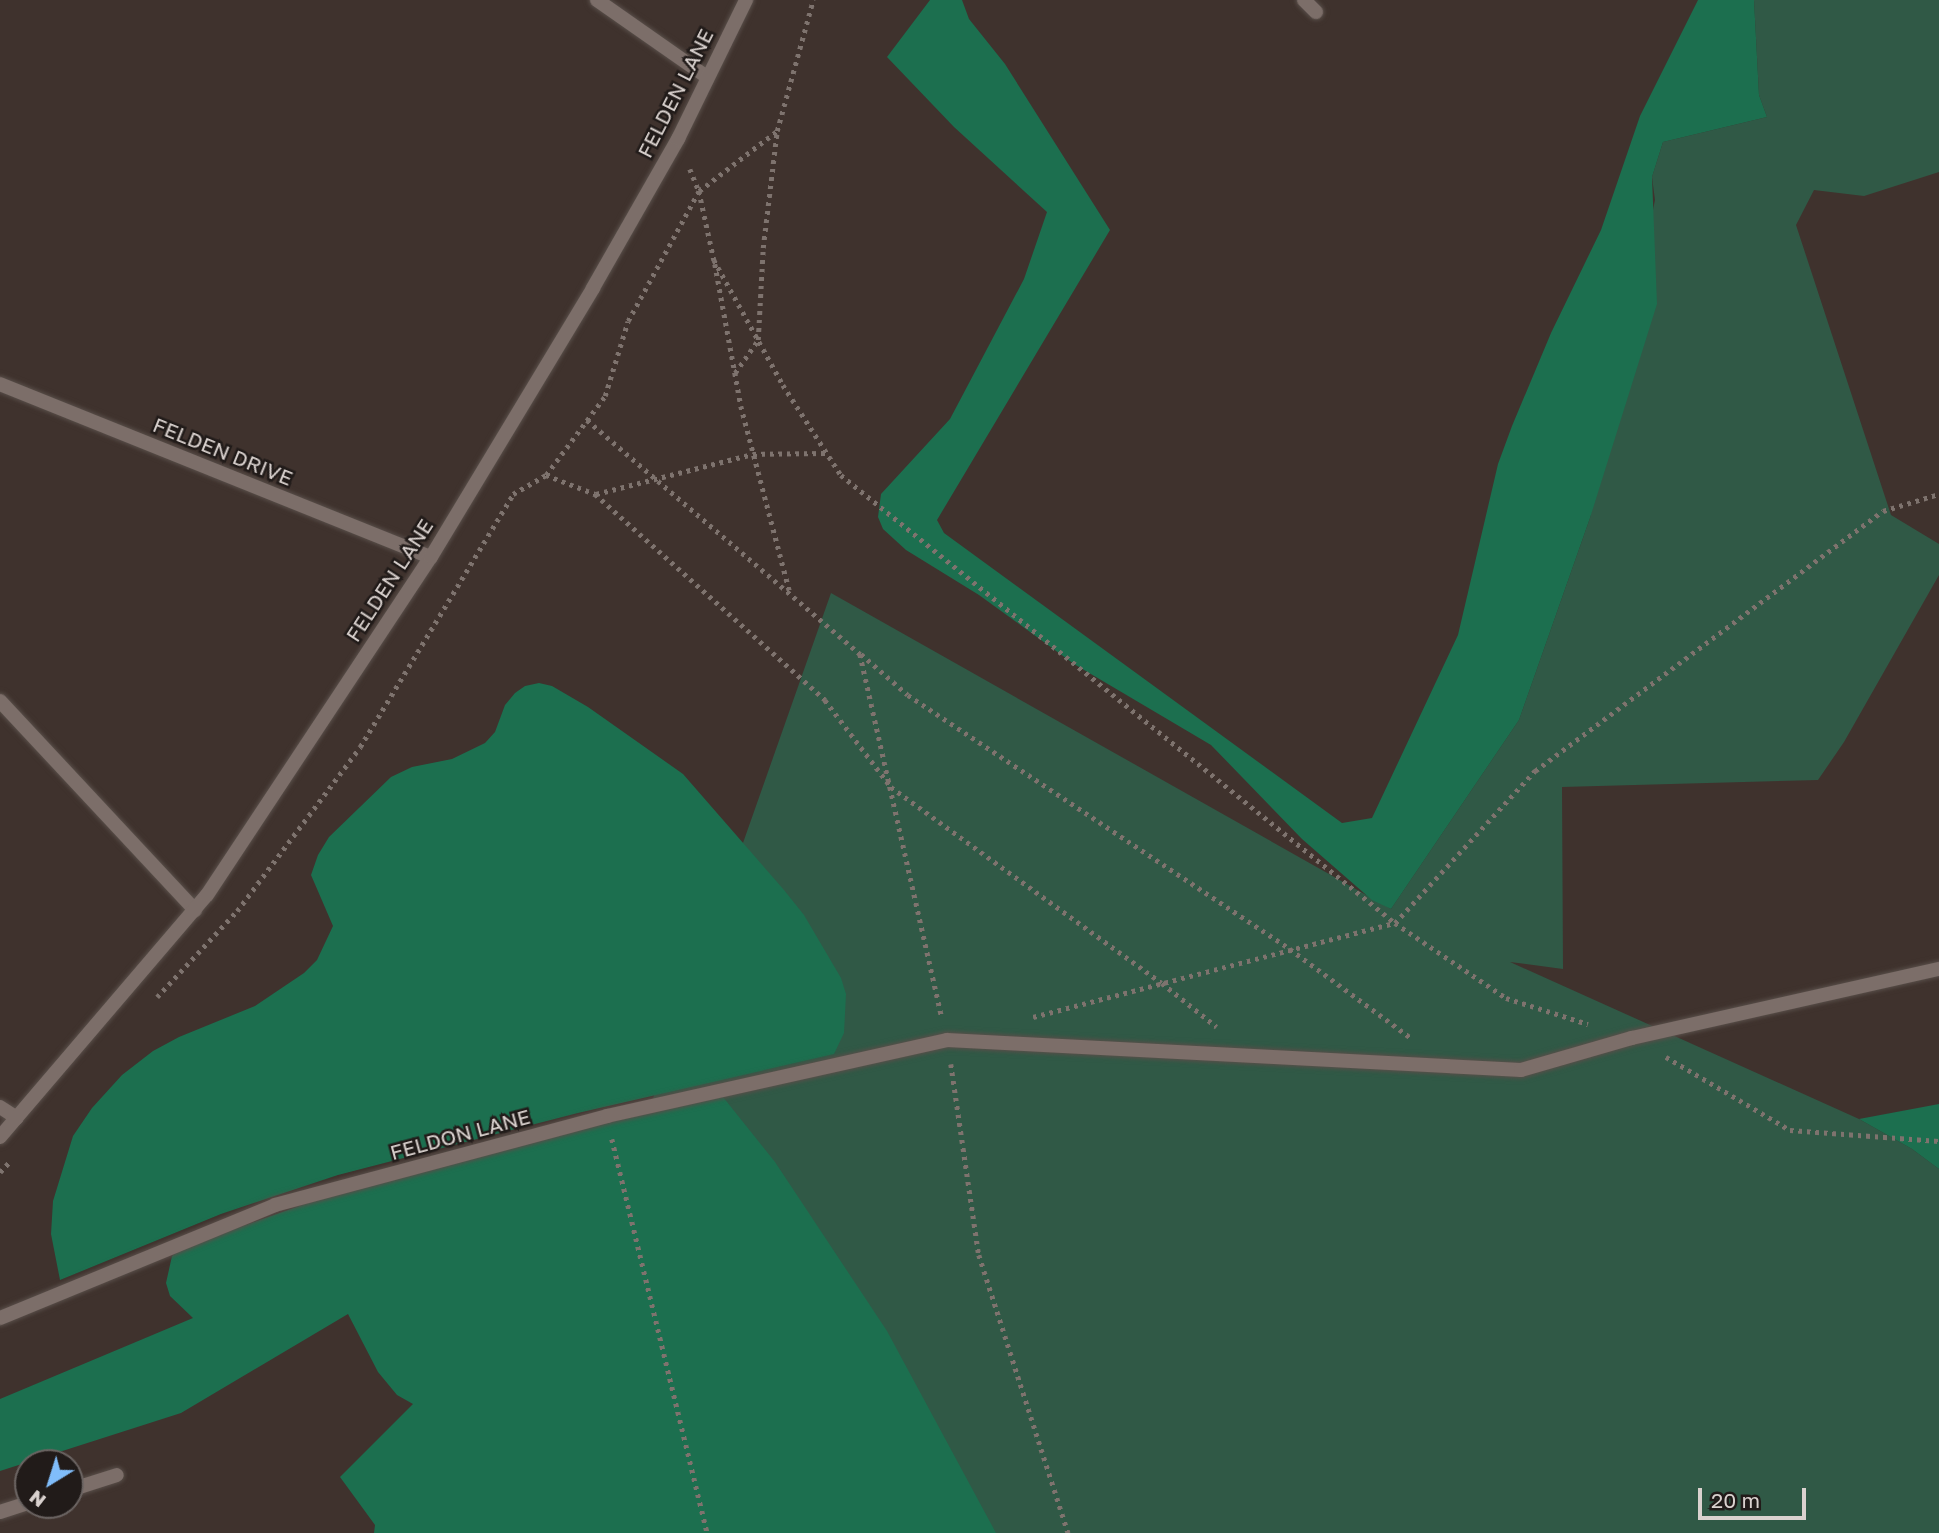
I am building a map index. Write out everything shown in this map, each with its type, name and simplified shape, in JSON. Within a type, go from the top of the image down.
[{"type":"street","points":[[597,0],[707,77]]},
{"type":"street","name":"FELDEN LANE","points":[[0,1138],[195,910],[431,557],[593,288],[678,139],[746,0]]},
{"type":"street","points":[[1304,0],[1316,12]]},
{"type":"street","name":"FELDEN DRIVE","points":[[0,384],[431,557]]},
{"type":"street","points":[[0,701],[195,910]]},
{"type":"street","name":"FELDON LANE","points":[[0,1318],[275,1205],[607,1116],[947,1040],[1521,1070],[1632,1038],[1939,969]]},
{"type":"street","points":[[0,1107],[17,1118]]},
{"type":"street","points":[[84,1486],[117,1475]]},
{"type":"path","points":[[735,374],[758,340],[763,248],[777,131],[813,0]]},
{"type":"path","points":[[152,1003],[237,911],[360,747],[513,494],[546,475],[605,396],[628,321],[699,191],[777,131]]},
{"type":"path","points":[[678,139],[699,191],[753,454],[790,594]]},
{"type":"path","points":[[714,260],[758,340],[841,475],[1395,923]]},
{"type":"path","points":[[587,420],[908,695],[1290,949],[1451,1067]]},
{"type":"path","points":[[595,494],[753,454],[827,453]]},
{"type":"path","points":[[546,475],[595,494],[825,700],[891,787],[1162,983],[1254,1056]]},
{"type":"path","points":[[1027,1019],[1395,923],[1535,771],[1883,511],[1939,494]]},
{"type":"path","points":[[860,654],[947,1040],[979,1255],[1068,1533]]},
{"type":"path","points":[[607,1116],[707,1533]]},
{"type":"path","points":[[0,1172],[17,1153]]},
{"type":"green space","points":[[930,0],[962,0],[969,19],[1005,64],[1110,230],[937,520],[944,533],[1342,823],[1372,818],[1458,635],[1498,464],[1512,426],[1551,333],[1601,230],[1640,116],[1698,0],[1754,0],[1759,95],[1767,117],[1663,142],[1652,177],[1657,304],[1590,518],[1519,720],[1391,909],[1372,900],[1302,839],[1211,745],[1074,664],[979,595],[906,550],[883,529],[878,517],[881,494],[950,419],[1024,279],[1047,212],[954,127],[887,57]]},
{"type":"green space","points":[[1754,0],[1939,0],[1939,172],[1864,196],[1814,190],[1796,225],[1891,515],[1939,544],[1939,575],[1844,742],[1818,780],[1562,787],[1563,969],[1510,962],[1859,1119],[1912,1149],[1939,1169],[1939,1533],[500,1533],[831,593],[1391,909],[1519,720],[1590,518],[1655,200],[1652,177],[1663,142],[1767,117],[1759,95]]},
{"type":"green space","points":[[539,683],[552,686],[588,707],[683,774],[804,915],[841,978],[846,994],[844,1033],[834,1054],[578,1113],[338,1175],[221,1214],[60,1280],[51,1234],[53,1201],[73,1136],[92,1108],[122,1075],[153,1051],[179,1037],[255,1006],[304,973],[317,960],[333,926],[311,875],[318,855],[329,837],[391,777],[412,767],[452,759],[485,743],[495,732],[505,705],[515,693],[525,686]]},
{"type":"green space","points":[[723,1097],[775,1162],[887,1331],[996,1533],[374,1533],[375,1525],[340,1477],[413,1404],[397,1395],[378,1372],[348,1314],[181,1413],[69,1449],[14,1449],[14,1467],[0,1471],[0,1399],[193,1318],[170,1296],[166,1283],[172,1256],[181,1248],[316,1200],[551,1135]]},
{"type":"green space","points":[[1939,1104],[1939,1169],[1912,1149],[1859,1119]]}]
